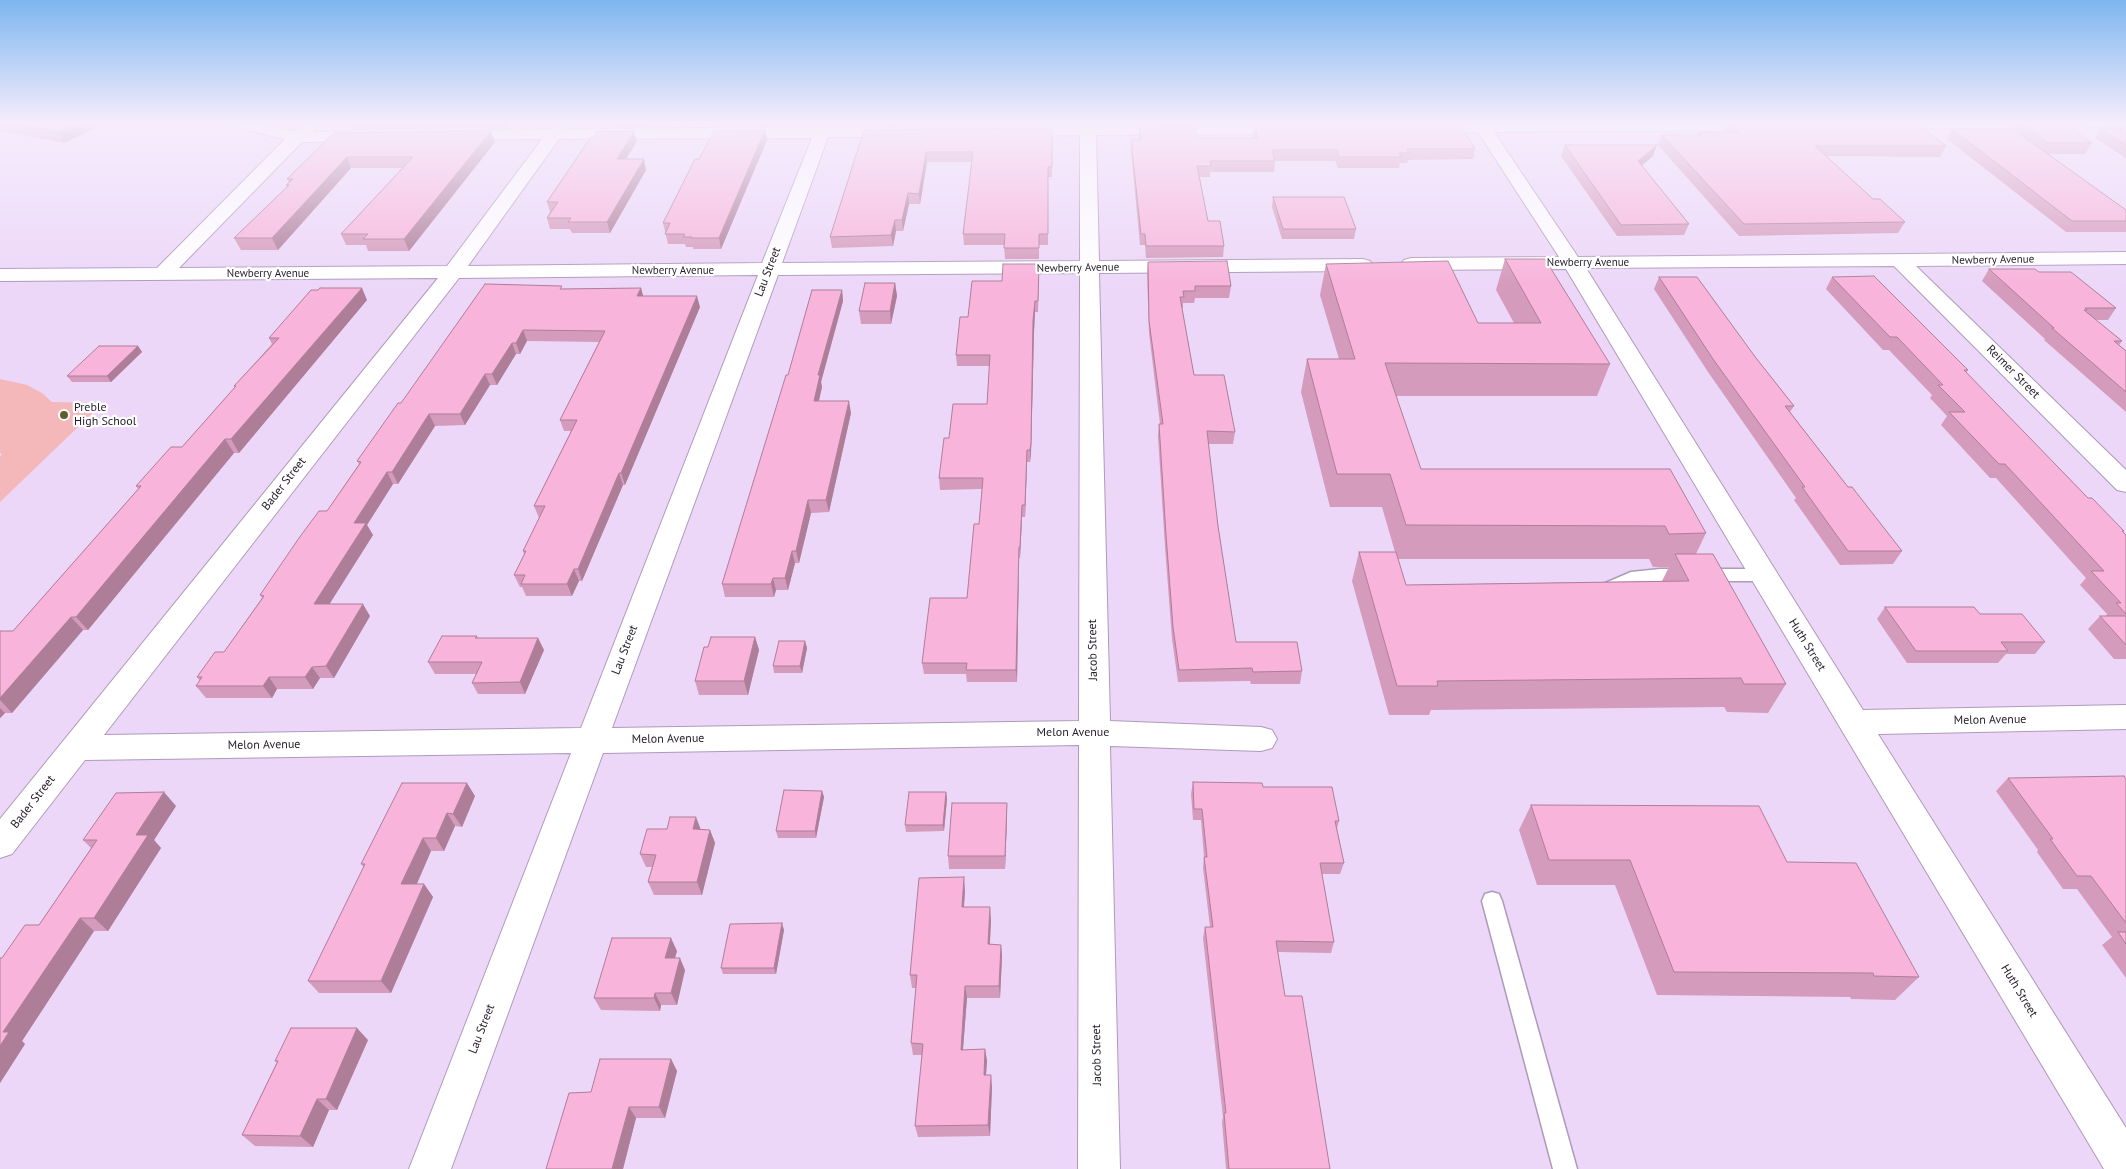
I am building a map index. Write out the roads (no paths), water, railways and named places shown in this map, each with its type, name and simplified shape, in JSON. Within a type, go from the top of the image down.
[{"type":"street","points":[[161,274],[258,177]]},
{"type":"street","name":"Bader Street","points":[[0,844],[452,272],[524,177]]},
{"type":"street","name":"Lau Street","points":[[430,1169],[805,177]]},
{"type":"street","name":"Jacob Street","points":[[1088,177],[1099,1169]]},
{"type":"street","name":"Huth Street","points":[[1515,177],[1572,263],[2126,1166]]},
{"type":"street","name":"Newberry Avenue","points":[[0,276],[2126,258]]},
{"type":"street","name":"Reimer Street","points":[[1899,260],[2126,484]]},
{"type":"street","name":"Melon Avenue","points":[[1854,722],[2126,718]]},
{"type":"street","name":"Melon Avenue","points":[[75,748],[1094,733],[1262,739]]},
{"type":"lane","points":[[1584,596],[1637,576],[1764,575]]},
{"type":"lane","points":[[1492,901],[1565,1169]]},
{"type":"place","name":"Preble High School","points":[[64,415]]}]
